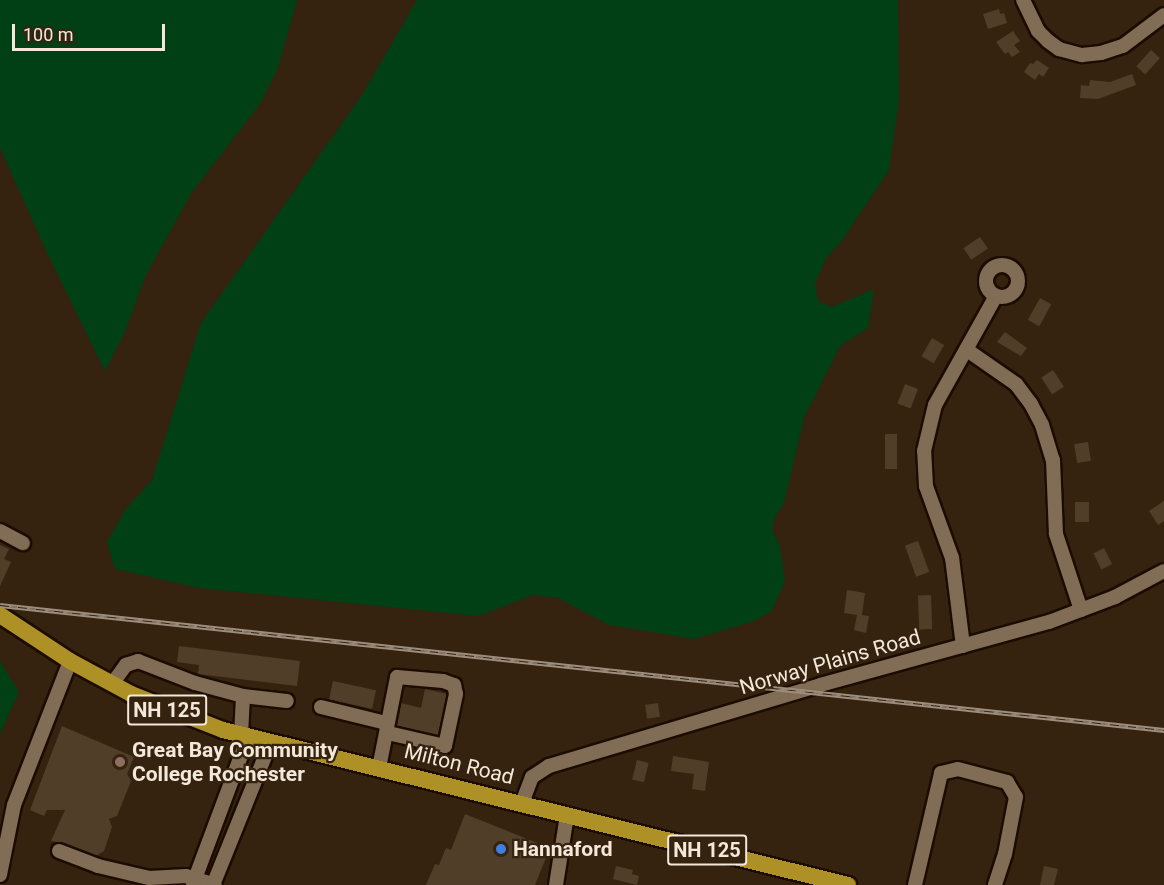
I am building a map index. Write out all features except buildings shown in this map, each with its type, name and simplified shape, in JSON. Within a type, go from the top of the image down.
[{"type":"main road","name":"NH 125","points":[[0,615],[70,661]]},
{"type":"main road","name":"Milton Road","points":[[70,661],[112,684],[188,718],[270,744],[379,768],[848,885]]},
{"type":"street","points":[[1023,0],[1038,31],[1048,41],[1059,49],[1082,55],[1101,53],[1123,46],[1164,15]]},
{"type":"street","points":[[963,646],[952,558],[930,499],[923,462],[931,416],[996,296]]},
{"type":"street","points":[[967,350],[1016,384],[1031,404],[1042,426],[1053,460],[1056,534],[1081,609]]},
{"type":"street","points":[[0,531],[23,543]]},
{"type":"street","name":"Norway Plains Road","points":[[522,803],[532,777],[549,766],[820,685],[1049,622],[1115,597],[1164,571]]},
{"type":"street","points":[[0,875],[14,805],[70,661]]},
{"type":"street","points":[[112,684],[126,665],[138,661],[195,683],[243,696],[287,701]]},
{"type":"street","points":[[321,707],[387,728],[445,746],[456,694],[454,685],[431,679],[397,676],[387,728],[379,768]]},
{"type":"street","points":[[194,881],[245,736],[243,696]]},
{"type":"street","points":[[59,851],[98,866],[148,878],[194,881],[214,885],[270,744]]},
{"type":"street","points":[[915,885],[941,773],[958,769],[1007,782],[1016,797],[1005,854],[994,885]]},
{"type":"street","points":[[556,885],[567,815]]},
{"type":"green space","points":[[0,0],[297,0],[278,68],[260,104],[192,192],[146,275],[124,334],[105,371],[48,255],[0,148]]},
{"type":"green space","points":[[417,0],[898,0],[899,99],[889,170],[841,242],[826,258],[815,284],[818,301],[832,307],[874,289],[868,328],[840,346],[804,418],[784,503],[775,517],[772,529],[780,547],[785,581],[771,612],[751,622],[694,639],[609,625],[558,598],[533,595],[478,616],[199,588],[115,569],[107,542],[126,509],[152,480],[201,323],[362,95]]},
{"type":"green space","points":[[0,661],[19,692],[0,734]]},
{"type":"railway","points":[[0,605],[1164,730]]},
{"type":"place","name":"Great Bay Community College Rochester","points":[[120,762]]},
{"type":"place","name":"Hannaford","points":[[501,849]]}]
